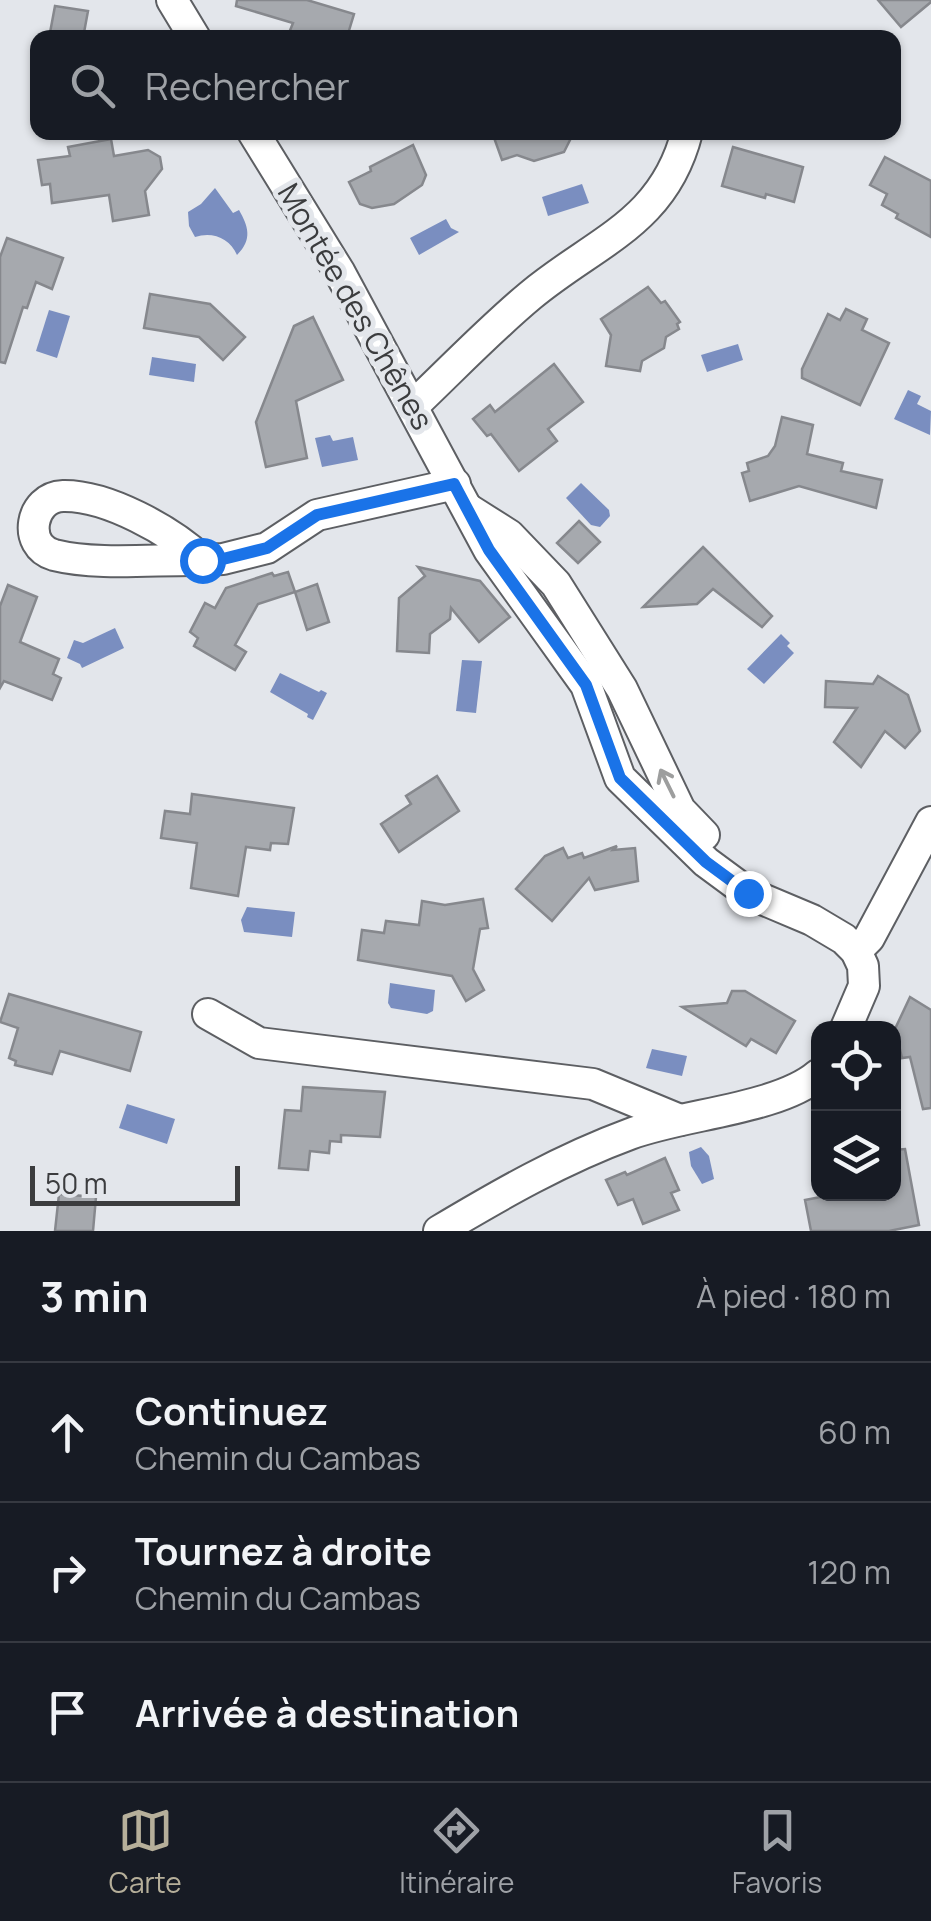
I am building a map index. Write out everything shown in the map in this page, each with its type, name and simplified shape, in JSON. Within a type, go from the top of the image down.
[{"type":"street","points":[[172,0],[189,30]]},
{"type":"street","name":"Montée des Chênes","points":[[258,140],[340,273],[489,550],[586,685],[620,778],[706,862],[748,893],[812,920],[856,951]]},
{"type":"street","points":[[413,406],[532,294],[638,219],[678,165],[684,140]]},
{"type":"street","points":[[202,560],[162,528],[83,500],[61,496],[46,501],[37,510],[34,521],[34,538],[50,554],[97,560],[202,560],[223,559],[267,548],[317,515],[460,496]]},
{"type":"street","points":[[849,1021],[864,986],[863,966],[856,951],[869,938],[931,822]]},
{"type":"street","points":[[208,1014],[259,1043],[593,1084],[680,1120]]},
{"type":"street","points":[[439,1231],[551,1166],[634,1132],[785,1094],[811,1079]]},
{"type":"water","points":[[582,184],[589,203],[548,216],[542,197]]},
{"type":"water","points":[[215,188],[233,213],[239,210],[245,222],[247,238],[237,255],[225,240],[208,235],[195,237],[189,226],[188,212]]},
{"type":"water","points":[[446,219],[459,232],[419,255],[410,238]]},
{"type":"water","points":[[49,310],[70,316],[57,358],[36,351]]},
{"type":"water","points":[[738,344],[743,360],[707,372],[701,355]]},
{"type":"water","points":[[152,357],[196,364],[194,382],[149,375]]},
{"type":"water","points":[[908,390],[921,396],[917,404],[931,411],[930,435],[894,419]]},
{"type":"water","points":[[330,435],[333,441],[353,437],[358,460],[322,467],[315,438]]},
{"type":"water","points":[[581,483],[609,510],[610,516],[600,527],[591,525],[566,498]]},
{"type":"water","points":[[115,628],[124,648],[82,668],[67,658],[74,640],[83,643]]},
{"type":"water","points":[[781,634],[794,653],[764,684],[747,669]]},
{"type":"water","points":[[462,660],[482,661],[476,713],[456,711]]},
{"type":"water","points":[[280,673],[327,693],[313,720],[270,692]]},
{"type":"water","points":[[247,907],[295,912],[292,937],[244,932],[241,920]]},
{"type":"water","points":[[390,983],[435,990],[433,1011],[427,1014],[391,1008]]},
{"type":"water","points":[[652,1049],[687,1056],[682,1076],[646,1068]]},
{"type":"water","points":[[127,1104],[175,1119],[167,1144],[119,1128]]},
{"type":"water","points":[[701,1147],[709,1156],[714,1179],[702,1184],[691,1166],[689,1152]]},
{"type":"building","points":[[237,0],[307,0],[354,14],[349,30],[290,30],[293,23],[236,6]]},
{"type":"building","points":[[878,0],[931,0],[931,2],[901,27]]},
{"type":"building","points":[[55,6],[88,11],[84,30],[50,30]]},
{"type":"building","points":[[111,140],[114,156],[148,150],[160,157],[162,169],[145,191],[149,215],[113,221],[109,195],[52,203],[50,184],[42,185],[38,160],[70,156],[68,147]]},
{"type":"building","points":[[495,140],[570,140],[564,152],[534,161],[517,155],[502,160]]},
{"type":"building","points":[[413,145],[426,175],[422,185],[394,204],[372,208],[360,204],[349,182]]},
{"type":"building","points":[[733,147],[803,167],[794,202],[722,186]]},
{"type":"building","points":[[885,157],[931,181],[931,237],[896,218],[898,214],[882,205],[887,194],[870,185]]},
{"type":"building","points":[[7,238],[63,258],[52,289],[36,282],[27,308],[23,307],[5,363],[0,362],[0,257]]},
{"type":"building","points":[[648,287],[661,303],[665,301],[680,322],[679,329],[666,337],[664,348],[642,361],[640,371],[606,366],[611,335],[601,319]]},
{"type":"building","points":[[150,294],[210,304],[245,337],[223,360],[199,337],[144,328]]},
{"type":"building","points":[[846,309],[867,319],[862,330],[889,343],[860,405],[802,378],[802,369],[828,314],[840,320]]},
{"type":"building","points":[[313,317],[343,380],[296,401],[307,458],[266,467],[256,422],[294,326]]},
{"type":"building","points":[[554,364],[583,402],[548,429],[557,441],[519,471],[491,434],[487,436],[473,419],[490,405],[495,412]]},
{"type":"building","points":[[782,417],[813,425],[807,454],[843,463],[841,471],[882,480],[876,508],[799,486],[750,501],[742,473],[749,471],[747,463],[768,456],[775,446]]},
{"type":"building","points":[[579,521],[600,542],[578,563],[557,543]]},
{"type":"building","points":[[703,547],[772,616],[762,627],[713,589],[697,604],[643,607]]},
{"type":"building","points":[[418,567],[480,581],[510,617],[479,642],[451,608],[450,619],[430,634],[429,653],[397,651],[399,598],[425,576]]},
{"type":"building","points":[[288,572],[295,592],[258,604],[235,645],[246,652],[235,670],[194,646],[198,638],[190,632],[205,603],[215,608],[226,588],[272,573],[274,576]]},
{"type":"building","points":[[317,584],[329,622],[307,630],[295,592]]},
{"type":"building","points":[[8,585],[37,597],[20,642],[59,659],[53,674],[61,678],[52,700],[4,681],[0,688],[0,606]]},
{"type":"building","points":[[878,676],[908,695],[920,731],[905,748],[885,731],[861,767],[834,742],[857,708],[825,707],[826,681],[873,684]]},
{"type":"building","points":[[437,776],[459,811],[399,852],[381,824],[411,804],[406,796]]},
{"type":"building","points":[[192,794],[294,808],[288,844],[271,843],[270,850],[246,847],[238,896],[191,888],[197,843],[161,838],[165,811],[190,814]]},
{"type":"building","points":[[617,846],[613,850],[635,848],[638,881],[595,890],[589,878],[552,921],[516,889],[545,856],[563,848],[568,858],[582,853],[584,858]]},
{"type":"building","points":[[483,899],[488,928],[480,929],[473,969],[484,990],[466,1001],[452,976],[358,960],[362,930],[384,933],[386,921],[419,925],[422,901],[445,905]]},
{"type":"building","points":[[732,991],[745,991],[795,1021],[776,1053],[751,1039],[746,1046],[682,1007],[727,1003]]},
{"type":"building","points":[[9,994],[141,1032],[130,1071],[60,1051],[52,1074],[15,1065],[16,1061],[9,1058],[18,1028],[0,1022]]},
{"type":"building","points":[[910,997],[931,1010],[931,1108],[923,1109],[910,1057],[902,1058],[899,1021]]},
{"type":"building","points":[[303,1087],[385,1092],[380,1137],[341,1135],[341,1142],[330,1141],[329,1153],[310,1151],[308,1170],[279,1168],[285,1110],[301,1111]]},
{"type":"building","points":[[901,1149],[905,1149],[919,1225],[889,1231],[811,1231],[805,1200],[901,1201]]},
{"type":"building","points":[[665,1158],[679,1190],[671,1193],[679,1210],[643,1224],[633,1199],[618,1205],[606,1180]]},
{"type":"building","points":[[59,1194],[96,1197],[93,1231],[55,1231]]},
{"type":"route","points":[[202,560],[267,548],[317,515],[454,484],[489,550],[586,685],[620,778],[706,862],[748,893]]}]
